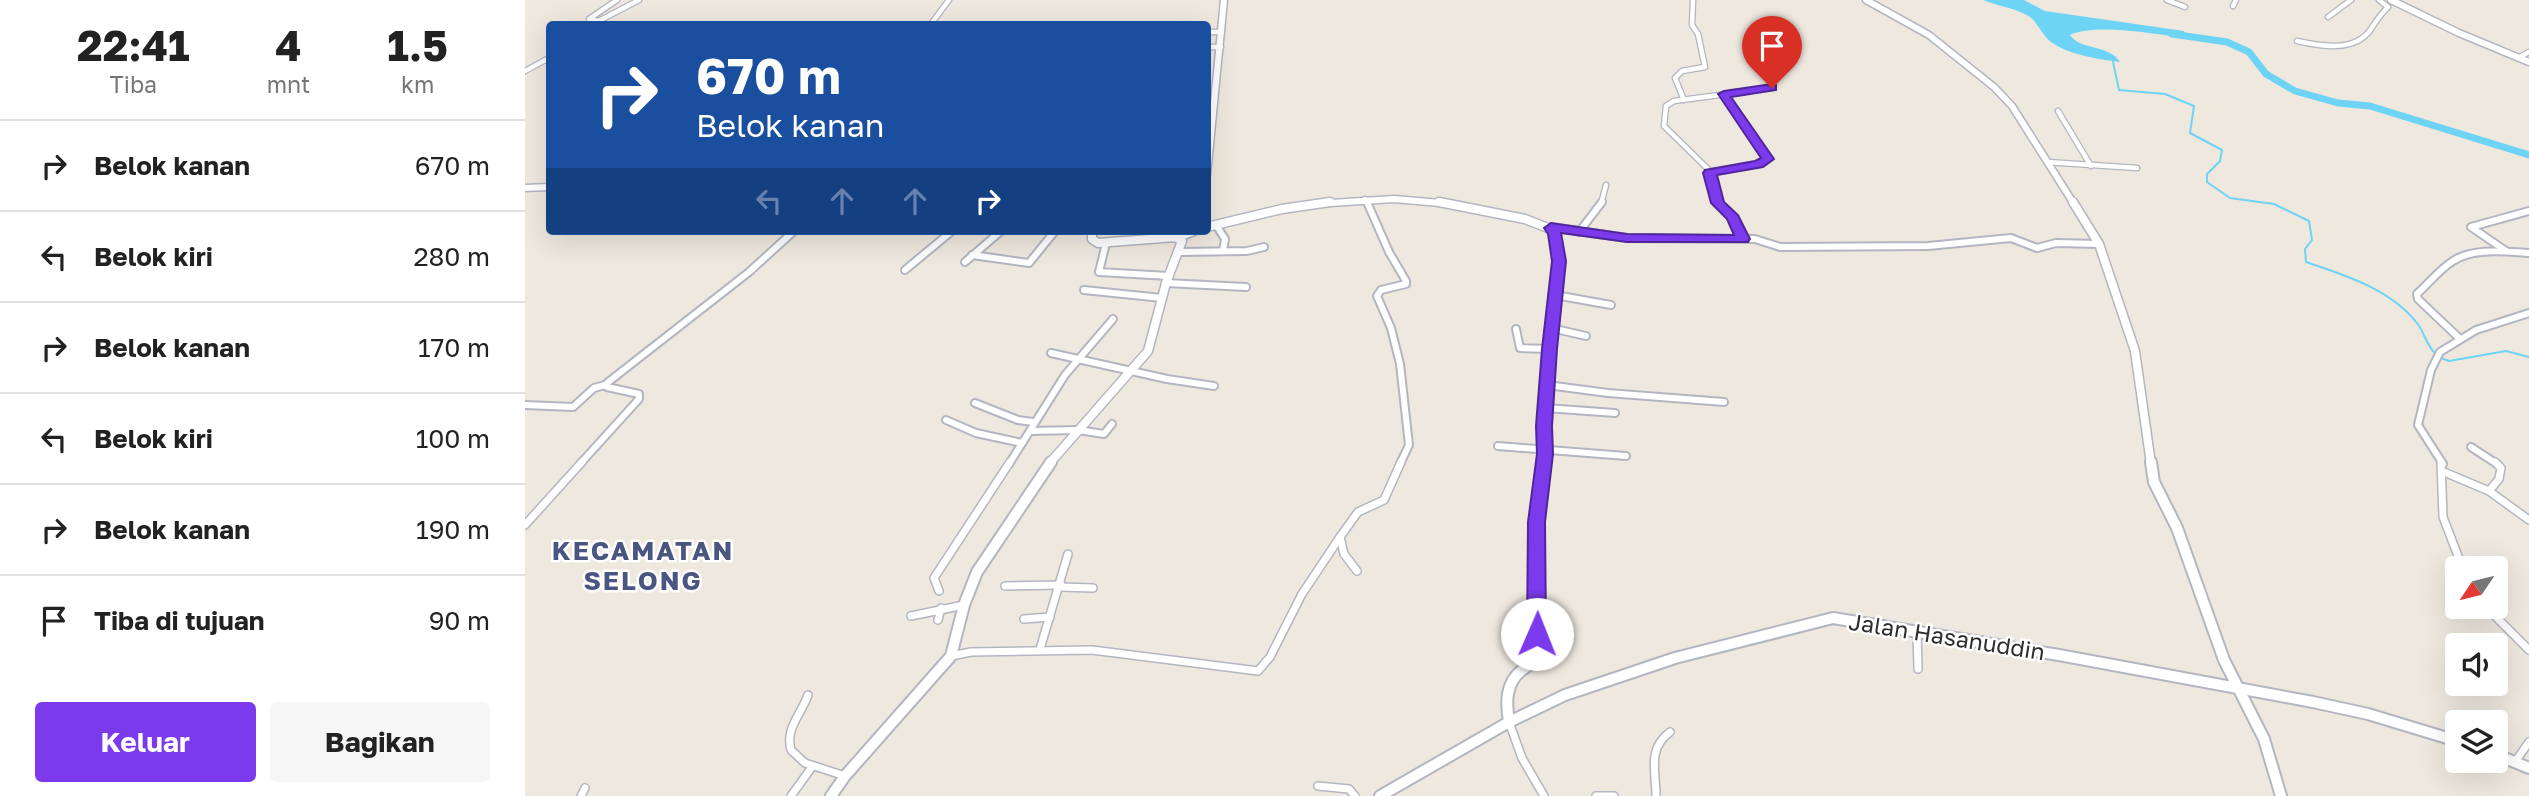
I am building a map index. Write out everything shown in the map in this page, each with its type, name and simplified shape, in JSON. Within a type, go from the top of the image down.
[{"type":"street","points":[[617,0],[589,19],[599,21],[639,0]]},
{"type":"street","points":[[933,21],[949,0]]},
{"type":"street","points":[[1211,106],[1221,47],[1224,0]]},
{"type":"street","points":[[1684,100],[1675,78],[1682,71],[1705,67],[1698,34],[1692,25],[1693,0]]},
{"type":"street","points":[[1866,0],[1880,11],[1931,37],[2000,93],[2012,106],[2099,244],[2125,311],[2135,351],[2154,482],[2177,528],[2204,608],[2236,687],[2264,739],[2281,796]]},
{"type":"street","points":[[2167,0],[2185,7]]},
{"type":"street","points":[[2233,6],[2236,0]]},
{"type":"street","points":[[2328,17],[2351,0]]},
{"type":"street","points":[[2297,41],[2333,48],[2358,41],[2370,31],[2375,20],[2388,7],[2379,0]]},
{"type":"street","points":[[2391,0],[2529,62]]},
{"type":"street","points":[[1211,32],[1222,32]]},
{"type":"street","points":[[1211,47],[1221,47]]},
{"type":"street","points":[[2518,58],[2529,52]]},
{"type":"street","points":[[525,71],[546,60]]},
{"type":"street","points":[[1743,239],[1733,218],[1717,203],[1710,173],[1663,123],[1667,104],[1772,88]]},
{"type":"street","points":[[1710,173],[1759,164],[1768,159],[1724,94]]},
{"type":"street","points":[[2057,111],[2091,166]]},
{"type":"street","points":[[2047,162],[2137,168]]},
{"type":"street","points":[[1579,232],[1601,205],[1606,184]]},
{"type":"street","points":[[525,188],[546,187]]},
{"type":"street","points":[[1223,251],[1226,247],[1225,239],[1212,226],[1277,208],[1365,199],[1487,210],[1551,228],[1627,238],[1743,239],[1758,240],[1780,247],[1928,246],[2011,238],[2036,248],[2056,243],[2099,244]]},
{"type":"street","points":[[951,656],[971,652],[1040,649],[1092,650],[1258,671],[1271,657],[1302,594],[1340,537],[1358,512],[1384,500],[1405,458],[1410,440],[1400,364],[1391,328],[1377,296],[1381,290],[1406,284],[1406,281],[1383,241],[1365,199]]},
{"type":"street","points":[[2508,252],[2472,226],[2529,211]]},
{"type":"street","points":[[1544,796],[1523,758],[1509,722],[1506,702],[1516,677],[1536,659],[1537,522],[1545,449],[1549,349],[1559,253],[1551,228]]},
{"type":"street","points":[[525,405],[573,407],[594,388],[605,385],[644,349],[721,295],[788,235]]},
{"type":"street","points":[[905,270],[947,235]]},
{"type":"street","points":[[965,262],[996,235]]},
{"type":"street","points":[[972,255],[1029,262],[1052,235]]},
{"type":"street","points":[[1092,235],[1094,241],[1106,243],[1183,235]]},
{"type":"street","points":[[831,796],[845,776],[935,679],[951,656],[964,605],[977,572],[1055,456],[1148,351],[1167,279],[1180,252],[1182,240],[1178,237]]},
{"type":"street","points":[[1106,243],[1099,272],[1246,288]]},
{"type":"street","points":[[1180,252],[1247,251],[1264,247]]},
{"type":"street","points":[[2459,338],[2418,299],[2417,294],[2461,256],[2529,253]]},
{"type":"street","points":[[1084,290],[1162,298]]},
{"type":"street","points":[[1555,295],[1611,304]]},
{"type":"street","points":[[2458,556],[2443,517],[2441,497],[2444,472],[2441,460],[2420,430],[2417,421],[2433,363],[2441,351],[2459,338],[2529,313]]},
{"type":"street","points":[[939,590],[934,578],[937,570],[960,540],[1065,375],[1113,319]]},
{"type":"street","points":[[1551,328],[1586,336]]},
{"type":"street","points":[[1516,330],[1520,348],[1549,349]]},
{"type":"street","points":[[1051,353],[1214,386]]},
{"type":"street","points":[[525,525],[639,399],[639,394],[605,385]]},
{"type":"street","points":[[1547,385],[1608,393],[1724,402]]},
{"type":"street","points":[[975,403],[1018,420],[1033,422]]},
{"type":"street","points":[[1546,408],[1615,413]]},
{"type":"street","points":[[946,420],[976,433],[1022,443]]},
{"type":"street","points":[[1030,431],[1078,430],[1104,434],[1112,424]]},
{"type":"street","points":[[1499,446],[1626,456]]},
{"type":"street","points":[[2471,447],[2492,459],[2501,468],[2499,479],[2489,491]]},
{"type":"street","points":[[2444,472],[2489,491],[2529,520]]},
{"type":"street","points":[[1340,537],[1344,554],[1357,571]]},
{"type":"street","points":[[1040,649],[1067,554]]},
{"type":"street","points":[[1005,586],[1093,588]]},
{"type":"street","points":[[911,616],[964,605]]},
{"type":"street","points":[[938,620],[940,608]]},
{"type":"street","points":[[1024,619],[1050,617]]},
{"type":"street","name":"Jalan Hasanuddin","points":[[1380,796],[1552,700],[1619,675],[1813,621],[1843,619],[2236,687],[2357,711],[2445,737]]},
{"type":"street","points":[[2496,620],[2529,650]]},
{"type":"street","points":[[1917,632],[1918,669]]},
{"type":"street","points":[[808,695],[803,710],[789,729],[789,741],[798,761],[845,776]]},
{"type":"street","points":[[1656,796],[1652,753],[1657,742],[1670,732]]},
{"type":"street","points":[[2515,762],[2529,742]]},
{"type":"street","points":[[2508,759],[2529,768]]},
{"type":"street","points":[[791,796],[812,767]]},
{"type":"street","points":[[1318,786],[1349,789],[1355,796]]},
{"type":"street","points":[[1596,796],[1614,796]]},
{"type":"water","points":[[1983,0],[2024,0],[2045,11],[2184,31],[2184,38],[2109,30],[2070,35],[2081,43],[2109,52],[2120,62],[2093,58],[2066,50],[2051,42],[2025,14]]},
{"type":"waterway","points":[[2172,34],[2227,42],[2249,52],[2266,74],[2295,91],[2338,103],[2370,106],[2529,155]]},
{"type":"waterway","points":[[2113,62],[2119,90],[2165,94],[2194,106],[2190,133],[2222,150],[2220,161],[2207,174],[2207,182],[2230,198],[2274,204],[2309,221],[2312,240],[2305,249],[2306,262],[2366,285],[2394,301],[2417,323],[2430,348],[2437,355]]},
{"type":"waterway","points":[[2441,358],[2449,361],[2506,351],[2529,357]]},
{"type":"district","name":"KECAMATAN SELONG","points":[[643,565]]},
{"type":"route","points":[[1537,634],[1537,510],[1545,454],[1549,349],[1559,261],[1555,234],[1551,228],[1627,238],[1743,239],[1733,218],[1717,203],[1710,173],[1759,164],[1768,159],[1724,94],[1772,88]]}]
